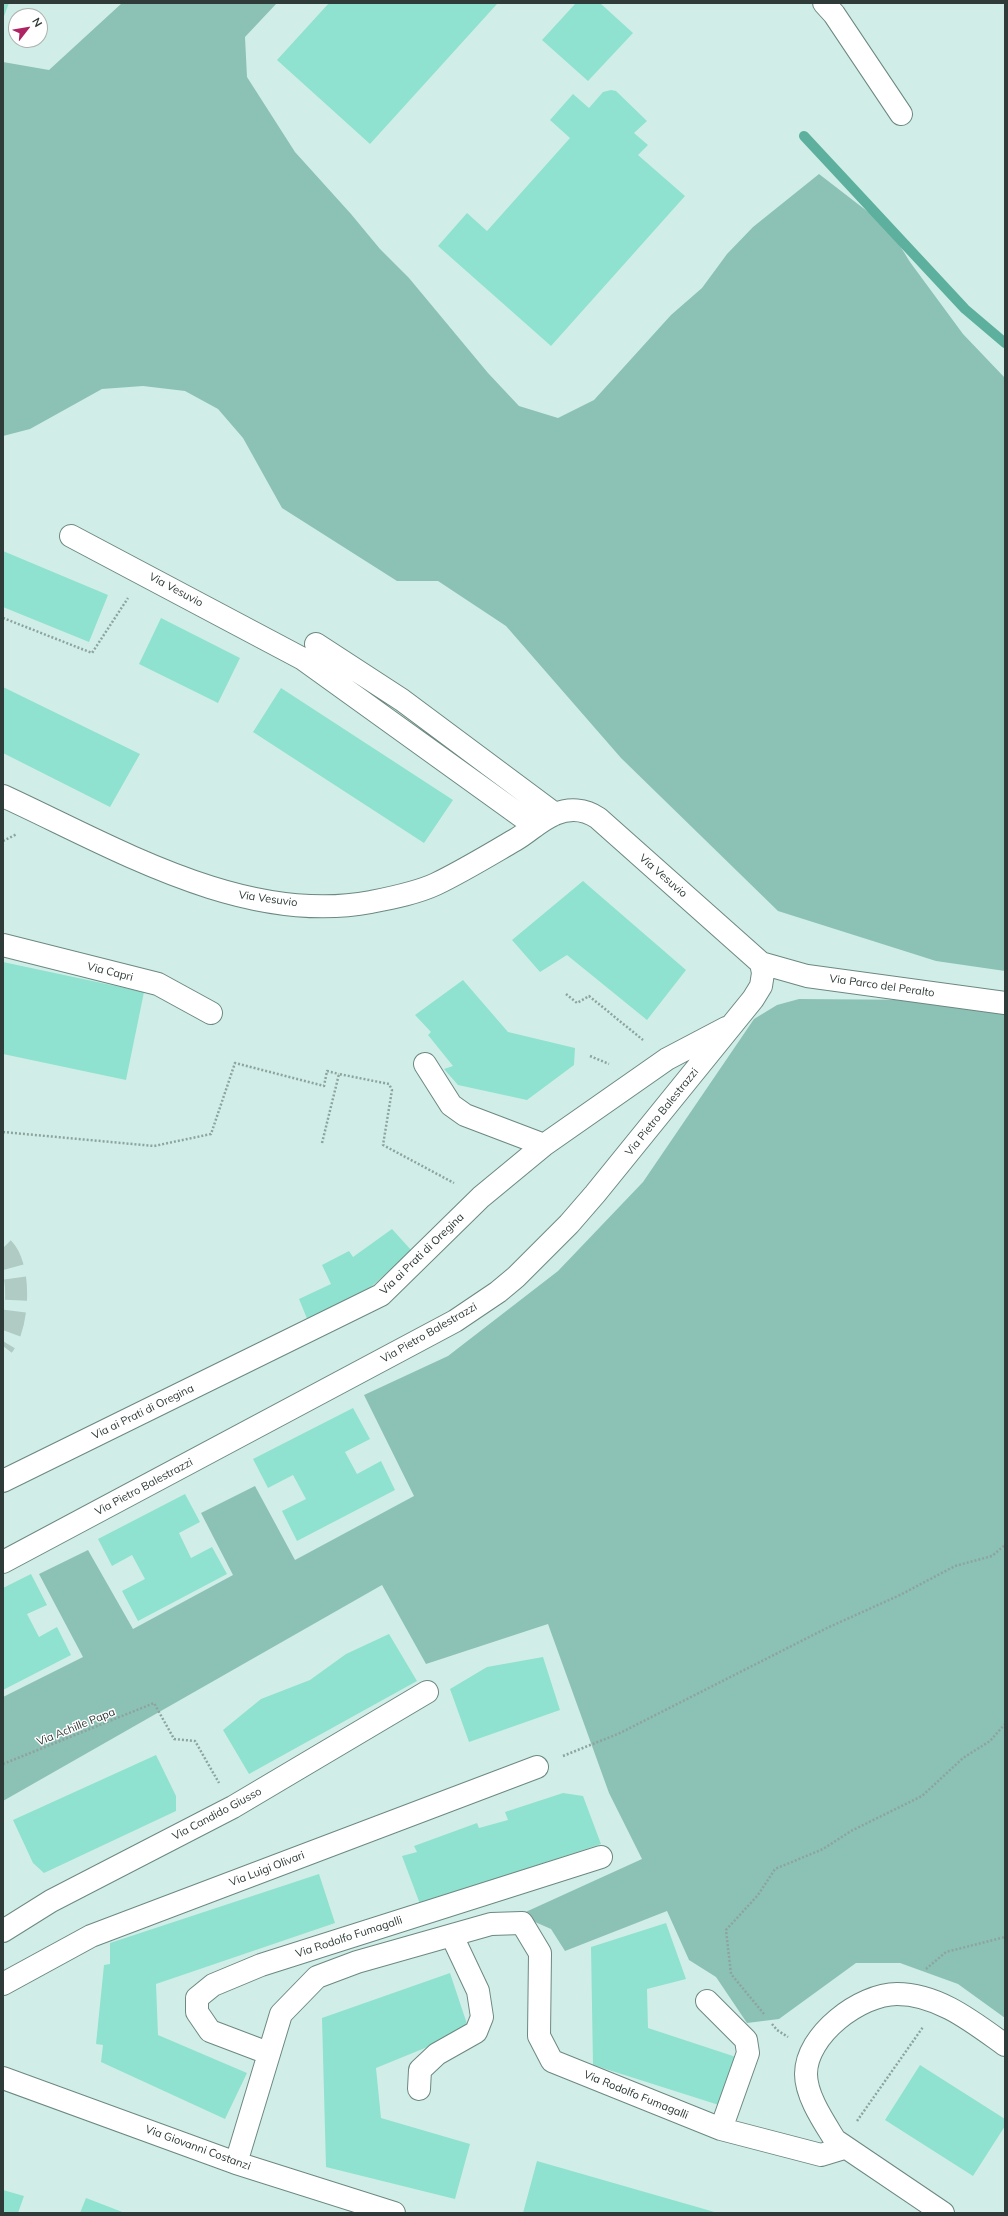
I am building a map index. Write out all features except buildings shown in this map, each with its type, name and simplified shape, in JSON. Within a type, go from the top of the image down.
[{"type":"street","points":[[824,3],[834,14],[901,114]]},
{"type":"street","name":"Via Vesuvio","points":[[71,536],[144,573],[304,659],[535,826]]},
{"type":"street","points":[[316,644],[402,700],[555,814]]},
{"type":"street","name":"Via Vesuvio","points":[[3,796],[135,858],[220,891],[264,900],[303,904],[347,905],[371,902],[434,884],[518,838],[555,814],[576,810],[592,814],[761,963]]},
{"type":"street","name":"Via Capri","points":[[3,945],[158,984],[211,1013]]},
{"type":"street","name":"Via Parco del Peralto","points":[[761,963],[807,976],[1005,1003]]},
{"type":"street","name":"Via Pietro Balestrazzi","points":[[3,1562],[455,1321],[498,1292],[569,1224],[714,1049],[729,1027],[753,999],[761,986],[763,973],[761,963]]},
{"type":"street","name":"Via ai Prati di Oregina","points":[[3,1481],[381,1295],[481,1197],[544,1145],[667,1059],[729,1027]]},
{"type":"street","points":[[425,1064],[451,1105],[465,1115],[544,1145]]},
{"type":"street","name":"Via Candido Giusso","points":[[3,1930],[51,1901],[233,1807],[427,1692]]},
{"type":"street","name":"Via Luigi Olivari","points":[[3,1984],[91,1936],[537,1767]]},
{"type":"street","name":"Via Rodolfo Fumagalli","points":[[268,2053],[210,2031],[197,2012],[197,1998],[213,1985],[262,1965],[602,1857]]},
{"type":"street","name":"Via Rodolfo Fumagalli","points":[[236,2163],[281,2014],[317,1977],[357,1962],[491,1924],[522,1923],[540,1953],[539,2036],[552,2061],[721,2129],[821,2155],[844,2148]]},
{"type":"street","points":[[419,2089],[420,2070],[437,2054],[476,2032],[482,2017],[478,1991],[452,1936]]},
{"type":"street","points":[[943,2213],[844,2148],[835,2140],[824,2123],[813,2100],[806,2074],[811,2051],[829,2026],[848,2012],[869,1999],[896,1994],[923,1997],[947,2006],[1005,2045]]},
{"type":"street","points":[[707,2001],[746,2040],[748,2053],[721,2129]]},
{"type":"street","name":"Via Giovanni Costanzi","points":[[3,2078],[236,2163],[394,2213]]},
{"type":"path","points":[[3,618],[92,653],[144,573]]},
{"type":"path","points":[[566,994],[577,1003],[589,996],[667,1059]]},
{"type":"path","points":[[3,1132],[154,1146],[211,1134],[235,1063],[324,1086],[327,1071],[389,1084],[392,1090],[383,1145],[481,1197]]},
{"type":"path","points":[[322,1143],[339,1074]]},
{"type":"path","points":[[537,1767],[620,1733],[827,1628],[900,1595],[955,1566],[992,1556],[1005,1546]]},
{"type":"path","name":"Via Achille Papa","points":[[3,1764],[154,1703],[174,1740],[195,1741],[233,1807]]},
{"type":"path","points":[[811,2051],[776,2030],[731,1974],[726,1930],[758,1895],[775,1869],[823,1849],[851,1831],[922,1796],[962,1758],[990,1741],[1005,1724]]},
{"type":"path","points":[[896,1994],[946,1952],[1005,1937]]},
{"type":"path","points":[[858,2119],[925,2025],[947,2006]]},
{"type":"green space","points":[[122,3],[277,3],[245,37],[247,77],[295,152],[351,214],[380,249],[409,278],[488,373],[519,406],[558,418],[594,400],[671,315],[702,288],[727,254],[753,227],[819,174],[889,228],[910,262],[963,334],[1005,378],[1005,971],[936,961],[778,911],[621,758],[506,626],[438,581],[397,581],[282,508],[243,438],[218,409],[185,391],[143,386],[102,389],[30,429],[3,436],[3,62],[49,70]]},
{"type":"green space","points":[[799,999],[930,1000],[1005,1011],[1005,2018],[958,1984],[900,1963],[856,1963],[779,2019],[747,2023],[716,1977],[689,1960],[667,1911],[565,1951],[551,1929],[519,1915],[642,1859],[609,1793],[548,1624],[426,1664],[382,1585],[3,1801],[3,1697],[83,1657],[39,1574],[88,1550],[133,1629],[233,1575],[201,1513],[255,1486],[295,1560],[414,1496],[364,1395],[448,1356],[558,1271],[643,1182],[754,1019],[777,1005]]},
{"type":"waterway","points":[[804,136],[965,309],[1005,343]]},
{"type":"tunnel","points":[[3,1248],[9,1257],[16,1282],[15,1311],[8,1337],[3,1346]]}]
